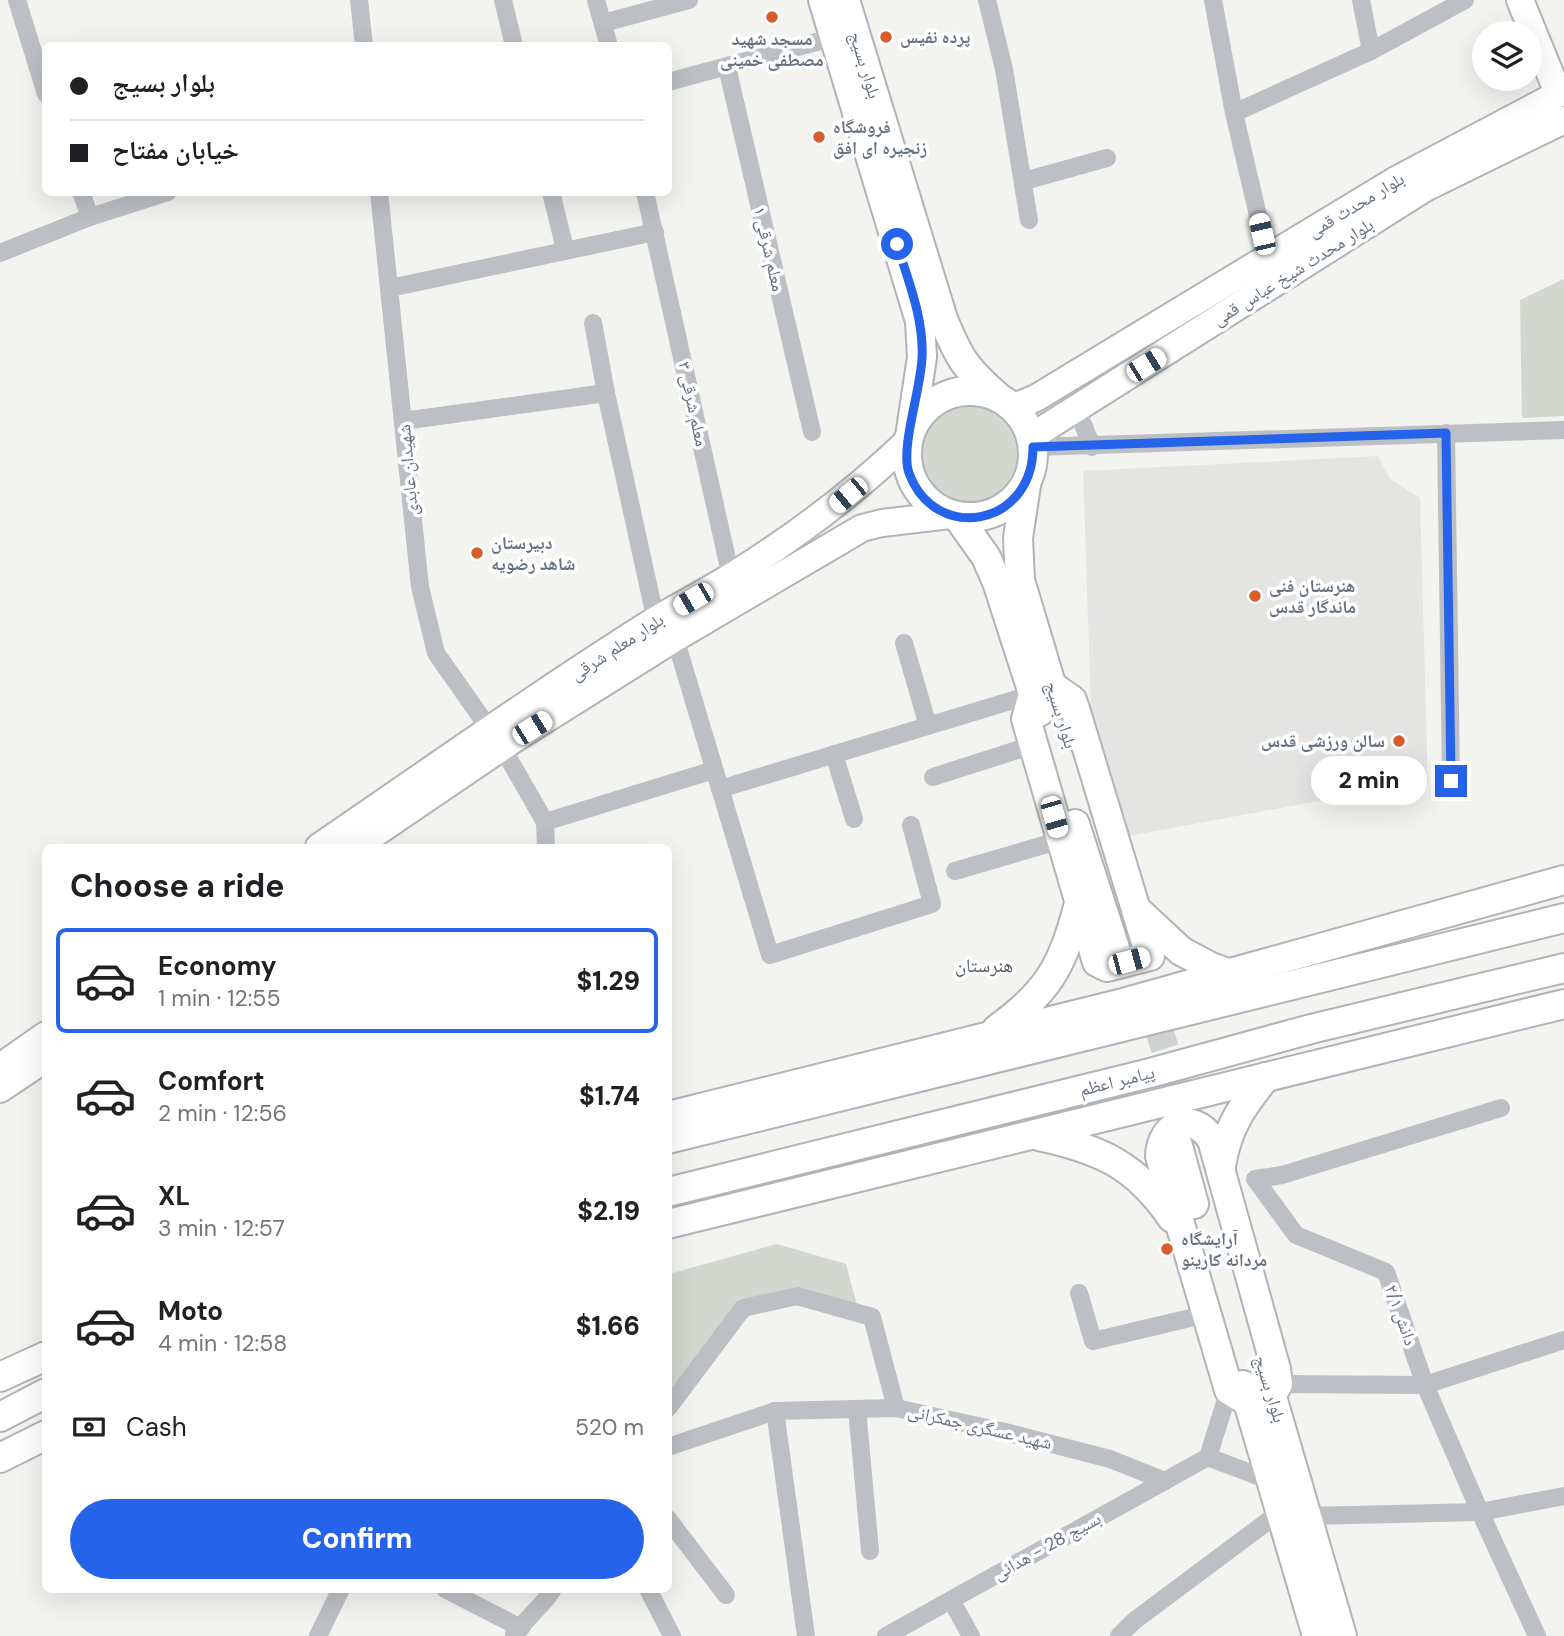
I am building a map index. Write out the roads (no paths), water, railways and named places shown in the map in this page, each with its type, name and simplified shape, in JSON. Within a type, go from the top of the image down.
[{"type":"main road","name":"بلوار بسیج","points":[[823,0],[920,321],[922,357],[910,435]]},
{"type":"main road","name":"بلوار بسیج","points":[[845,0],[943,319],[955,349],[969,372],[1005,402]]},
{"type":"main road","points":[[1520,0],[1561,92]]},
{"type":"main road","name":"بلوار محدث قمی","points":[[1005,402],[1036,398],[1396,180],[1561,92]]},
{"type":"main road","name":"بلوار محدث شیخ عباس قمی","points":[[1032,442],[1077,409],[1425,188],[1564,120]]},
{"type":"main road","points":[[977,390],[1005,402],[1026,424],[1032,442],[1033,465],[1026,485],[1012,502],[993,514],[972,518],[954,516],[932,505],[917,490],[908,471],[906,450],[910,435],[922,412],[937,399],[957,391],[977,390]]},
{"type":"main road","name":"بلوار معلم شرقی","points":[[359,844],[496,738],[656,621],[731,577],[831,509],[867,480],[910,435]]},
{"type":"main road","name":"بلوار بسیج","points":[[1026,485],[1018,538],[1020,580],[1042,690]]},
{"type":"main road","name":"بلوار بسیج","points":[[954,516],[986,557],[1042,690],[1123,945]]},
{"type":"main road","name":"بلوار معلم شرقی","points":[[324,844],[496,738],[675,638],[862,528],[883,523],[954,516]]},
{"type":"main road","points":[[1042,690],[1072,700],[1150,956],[1107,967],[1097,962],[1026,719],[1042,690]]},
{"type":"main road","points":[[672,1138],[1166,1004],[1230,974],[1564,880]]},
{"type":"main road","points":[[983,1038],[1024,1010],[1055,971],[1069,942],[1079,904]]},
{"type":"main road","points":[[1138,911],[1181,951],[1230,974]]},
{"type":"main road","points":[[672,1115],[983,1038],[1166,1004],[1308,982],[1564,918]]},
{"type":"main road","name":"پیامبر اعظم","points":[[672,1191],[1564,968]]},
{"type":"main road","points":[[672,1223],[1564,1004]]},
{"type":"main road","points":[[0,1067],[42,1038]]},
{"type":"main road","points":[[0,1089],[42,1061]]},
{"type":"main road","points":[[1220,1169],[1233,1123],[1266,1077]]},
{"type":"main road","points":[[1182,1124],[1200,1127],[1212,1140],[1260,1304],[1257,1392],[1207,1314],[1160,1156],[1160,1143],[1165,1134],[1182,1124]]},
{"type":"main road","points":[[1033,1135],[1099,1152],[1128,1170],[1156,1194],[1182,1232]]},
{"type":"main road","name":"بلوار بسیج","points":[[1186,1144],[1257,1392],[1308,1516],[1342,1636]]},
{"type":"main road","points":[[0,1378],[42,1358]]},
{"type":"main road","points":[[0,1378],[42,1384]]},
{"type":"main road","name":"بلوار بسیج","points":[[1257,1392],[1271,1481],[1317,1636]]},
{"type":"main road","points":[[0,1417],[42,1394]]},
{"type":"main road","points":[[2,1458],[42,1437]]},
{"type":"street","points":[[359,0],[364,42]]},
{"type":"street","points":[[503,0],[513,42]]},
{"type":"street","points":[[596,0],[608,42]]},
{"type":"street","points":[[603,23],[689,0]]},
{"type":"street","points":[[987,0],[1004,69],[1029,220]]},
{"type":"street","points":[[1213,0],[1234,113],[1268,258]]},
{"type":"street","points":[[1361,0],[1371,51]]},
{"type":"street","points":[[1234,113],[1371,51],[1465,0]]},
{"type":"street","points":[[22,1],[42,78]]},
{"type":"street","points":[[672,81],[835,37]]},
{"type":"street","name":"معلم شرقی ۱","points":[[727,67],[812,432]]},
{"type":"street","points":[[1024,181],[1107,158]]},
{"type":"street","points":[[82,196],[89,216]]},
{"type":"street","points":[[0,253],[89,216],[155,196]]},
{"type":"street","name":"شهیدان عابدی","points":[[379,196],[420,587],[436,653],[496,738],[545,822]]},
{"type":"street","points":[[552,196],[565,250]]},
{"type":"street","name":"معلم شرقی ۳","points":[[646,196],[731,577]]},
{"type":"street","points":[[390,288],[654,232]]},
{"type":"street","points":[[593,323],[656,621]]},
{"type":"street","points":[[403,421],[606,393]]},
{"type":"street","points":[[1077,409],[1091,447]]},
{"type":"street","points":[[1032,442],[1091,447],[1564,430]]},
{"type":"street","points":[[1446,433],[1451,781]]},
{"type":"street","points":[[675,638],[770,955],[932,904],[911,825]]},
{"type":"street","points":[[904,643],[929,726]]},
{"type":"street","points":[[720,789],[1042,690]]},
{"type":"street","points":[[933,777],[1033,746]]},
{"type":"street","points":[[834,754],[854,819]]},
{"type":"street","points":[[546,844],[545,822],[714,771]]},
{"type":"street","points":[[955,871],[1060,840]]},
{"type":"street","name":"دانش ۲/۱","points":[[1502,1108],[1282,1175],[1255,1179],[1296,1235],[1386,1272],[1425,1385],[1537,1636]]},
{"type":"street","points":[[1079,1293],[1093,1341],[1207,1314]]},
{"type":"street","points":[[672,1403],[743,1308],[797,1296],[872,1317],[896,1408]]},
{"type":"street","points":[[1271,1481],[1208,1457],[1257,1392],[1425,1385],[1564,1340]]},
{"type":"street","name":"شهید عسگری جمکرانی","points":[[672,1446],[775,1410],[896,1408],[1005,1432],[1110,1460],[1166,1481]]},
{"type":"street","points":[[857,1409],[870,1551]]},
{"type":"street","points":[[775,1410],[806,1636]]},
{"type":"street","name":"بسیج 28 - هدائی","points":[[886,1636],[1208,1457]]},
{"type":"street","points":[[1308,1516],[1480,1513],[1564,1496]]},
{"type":"street","points":[[1119,1636],[1137,1629],[1280,1512]]},
{"type":"street","points":[[672,1524],[726,1595]]},
{"type":"street","points":[[318,1636],[339,1593]]},
{"type":"street","points":[[451,1593],[517,1632],[550,1593]]},
{"type":"street","points":[[651,1593],[672,1636]]},
{"type":"street","points":[[951,1600],[971,1636]]},
{"type":"tunnel","points":[[1131,942],[1195,1143]]},
{"type":"place","name":"مسجد شهید مصطفی خمینی","points":[[772,17]]},
{"type":"place","name":"پرده نفیس","points":[[886,37]]},
{"type":"place","name":"فروشگاه زنجیره ای افق","points":[[819,137]]},
{"type":"place","name":"دبیرستان شاهد رضویه","points":[[477,553]]},
{"type":"place","name":"هنرستان فنی ماندگار قدس","points":[[1255,596]]},
{"type":"place","name":"سالن ورزشی قدس","points":[[1399,741]]},
{"type":"place","name":"آرایشگاه مردانه کارینو","points":[[1167,1249]]},
{"type":"district","name":"هنرستان","points":[[984,965]]}]
